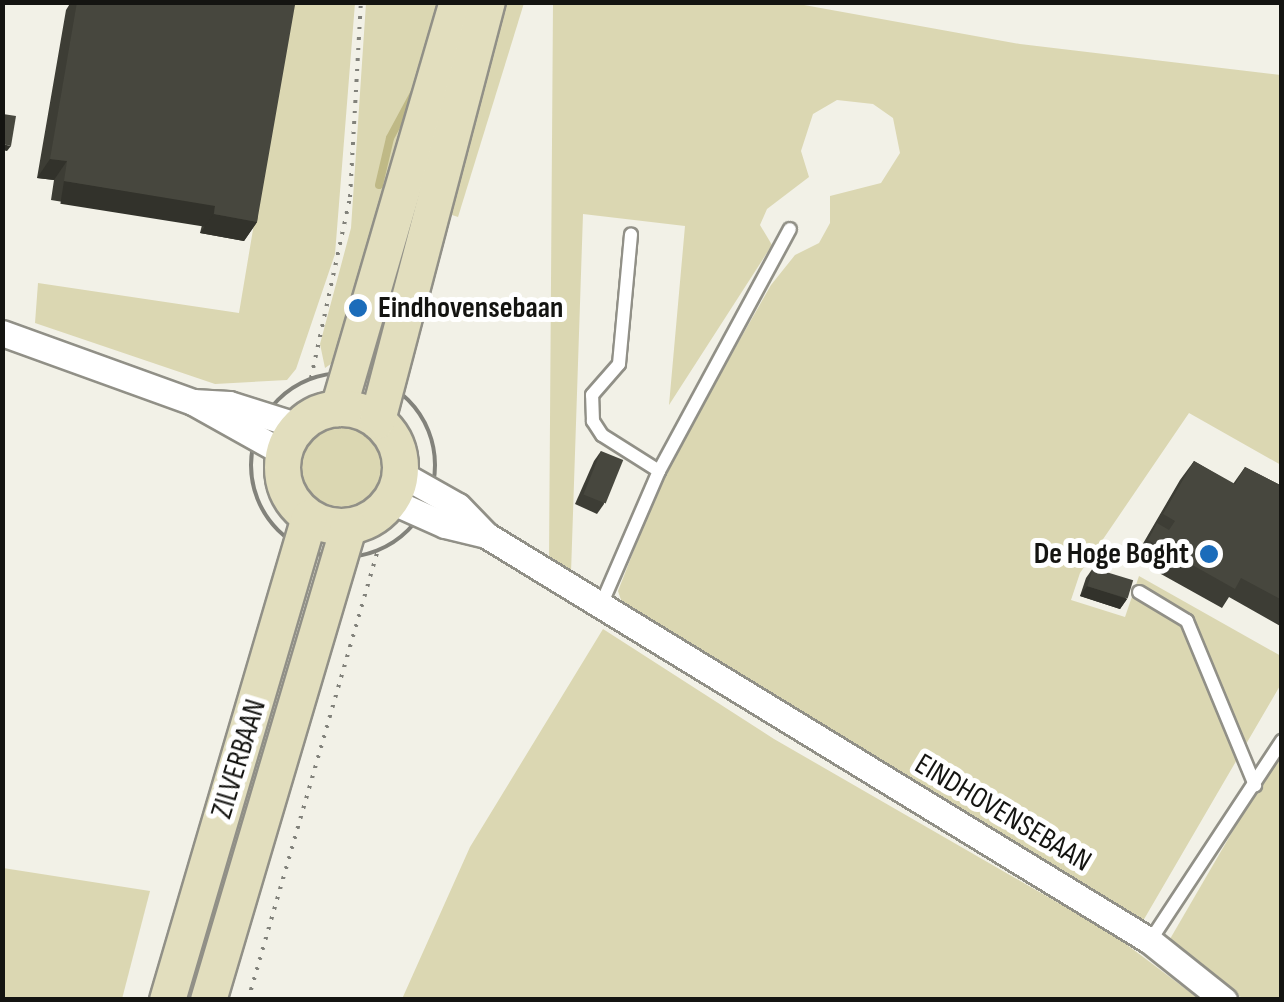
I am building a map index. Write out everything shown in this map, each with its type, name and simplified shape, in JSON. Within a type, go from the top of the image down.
[{"type":"main road","points":[[338,408],[377,420],[395,444],[396,488],[372,518],[348,526],[310,517],[286,489],[291,440],[338,408],[457,2]]},
{"type":"main road","points":[[377,420],[487,2]]},
{"type":"main road","name":"ZILVERBAAN","points":[[167,1000],[310,517]]},
{"type":"main road","name":"ZILVERBAAN","points":[[208,1000],[348,526]]},
{"type":"street","points":[[2,332],[193,402],[229,404],[291,440]]},
{"type":"street","name":"EINDHOVENSEBAAN","points":[[396,488],[445,526],[486,535],[1150,941],[1224,1000]]},
{"type":"lane","points":[[601,605],[659,471],[790,229]]},
{"type":"lane","points":[[631,235],[619,364],[592,395],[593,421],[602,434],[659,471]]},
{"type":"lane","points":[[1139,592],[1187,621],[1256,785]]},
{"type":"lane","points":[[1150,941],[1282,741]]},
{"type":"path","points":[[310,378],[350,197],[361,2]]},
{"type":"path","points":[[248,1000],[378,551]]},
{"type":"shaded area","points":[[291,3],[355,3],[335,254],[296,369],[287,380],[215,384],[35,323],[38,283],[239,313]]},
{"type":"shaded area","points":[[366,3],[450,3],[338,359],[325,368],[320,344],[351,228]]},
{"type":"shaded area","points":[[493,3],[524,3],[458,217],[449,214]]},
{"type":"shaded area","points":[[553,3],[793,3],[1020,44],[1281,75],[1281,465],[1189,413],[1080,573],[1071,600],[1125,617],[1139,576],[1281,656],[1281,684],[1143,921],[755,691],[622,603],[618,591],[664,473],[771,285],[795,255],[819,243],[830,223],[830,196],[881,183],[900,153],[893,118],[873,104],[837,100],[813,114],[801,151],[809,177],[767,209],[760,225],[772,245],[669,405],[685,226],[583,214],[571,573],[549,560]]},
{"type":"shaded area","points":[[343,421],[360,424],[379,440],[386,464],[383,481],[367,500],[343,507],[326,504],[307,488],[300,464],[303,447],[319,428]]},
{"type":"shaded area","points":[[603,629],[774,739],[1114,935],[1199,999],[402,999],[470,847]]},
{"type":"shaded area","points":[[1281,748],[1281,999],[1243,999],[1170,939]]},
{"type":"shaded area","points":[[3,868],[150,891],[122,999],[3,999]]},
{"type":"building","points":[[77,2],[295,5],[257,222],[214,214],[215,206],[64,181],[67,161],[50,159]]},
{"type":"building","points":[[3,114],[16,116],[11,146],[2,144]]},
{"type":"building","points":[[601,451],[623,460],[606,504],[583,495]]},
{"type":"building","name":"De Hoge Boght","points":[[1194,461],[1235,484],[1245,467],[1282,486],[1282,600],[1241,578],[1235,589],[1148,540],[1157,523],[1169,530],[1175,521],[1163,514]]},
{"type":"building","points":[[1093,568],[1133,580],[1128,598],[1087,586]]},
{"type":"waterway","points":[[379,185],[390,138],[414,93]]},
{"type":"place","name":"Eindhovensebaan","points":[[358,308]]},
{"type":"place","name":"De Hoge Boght","points":[[1209,554]]}]
